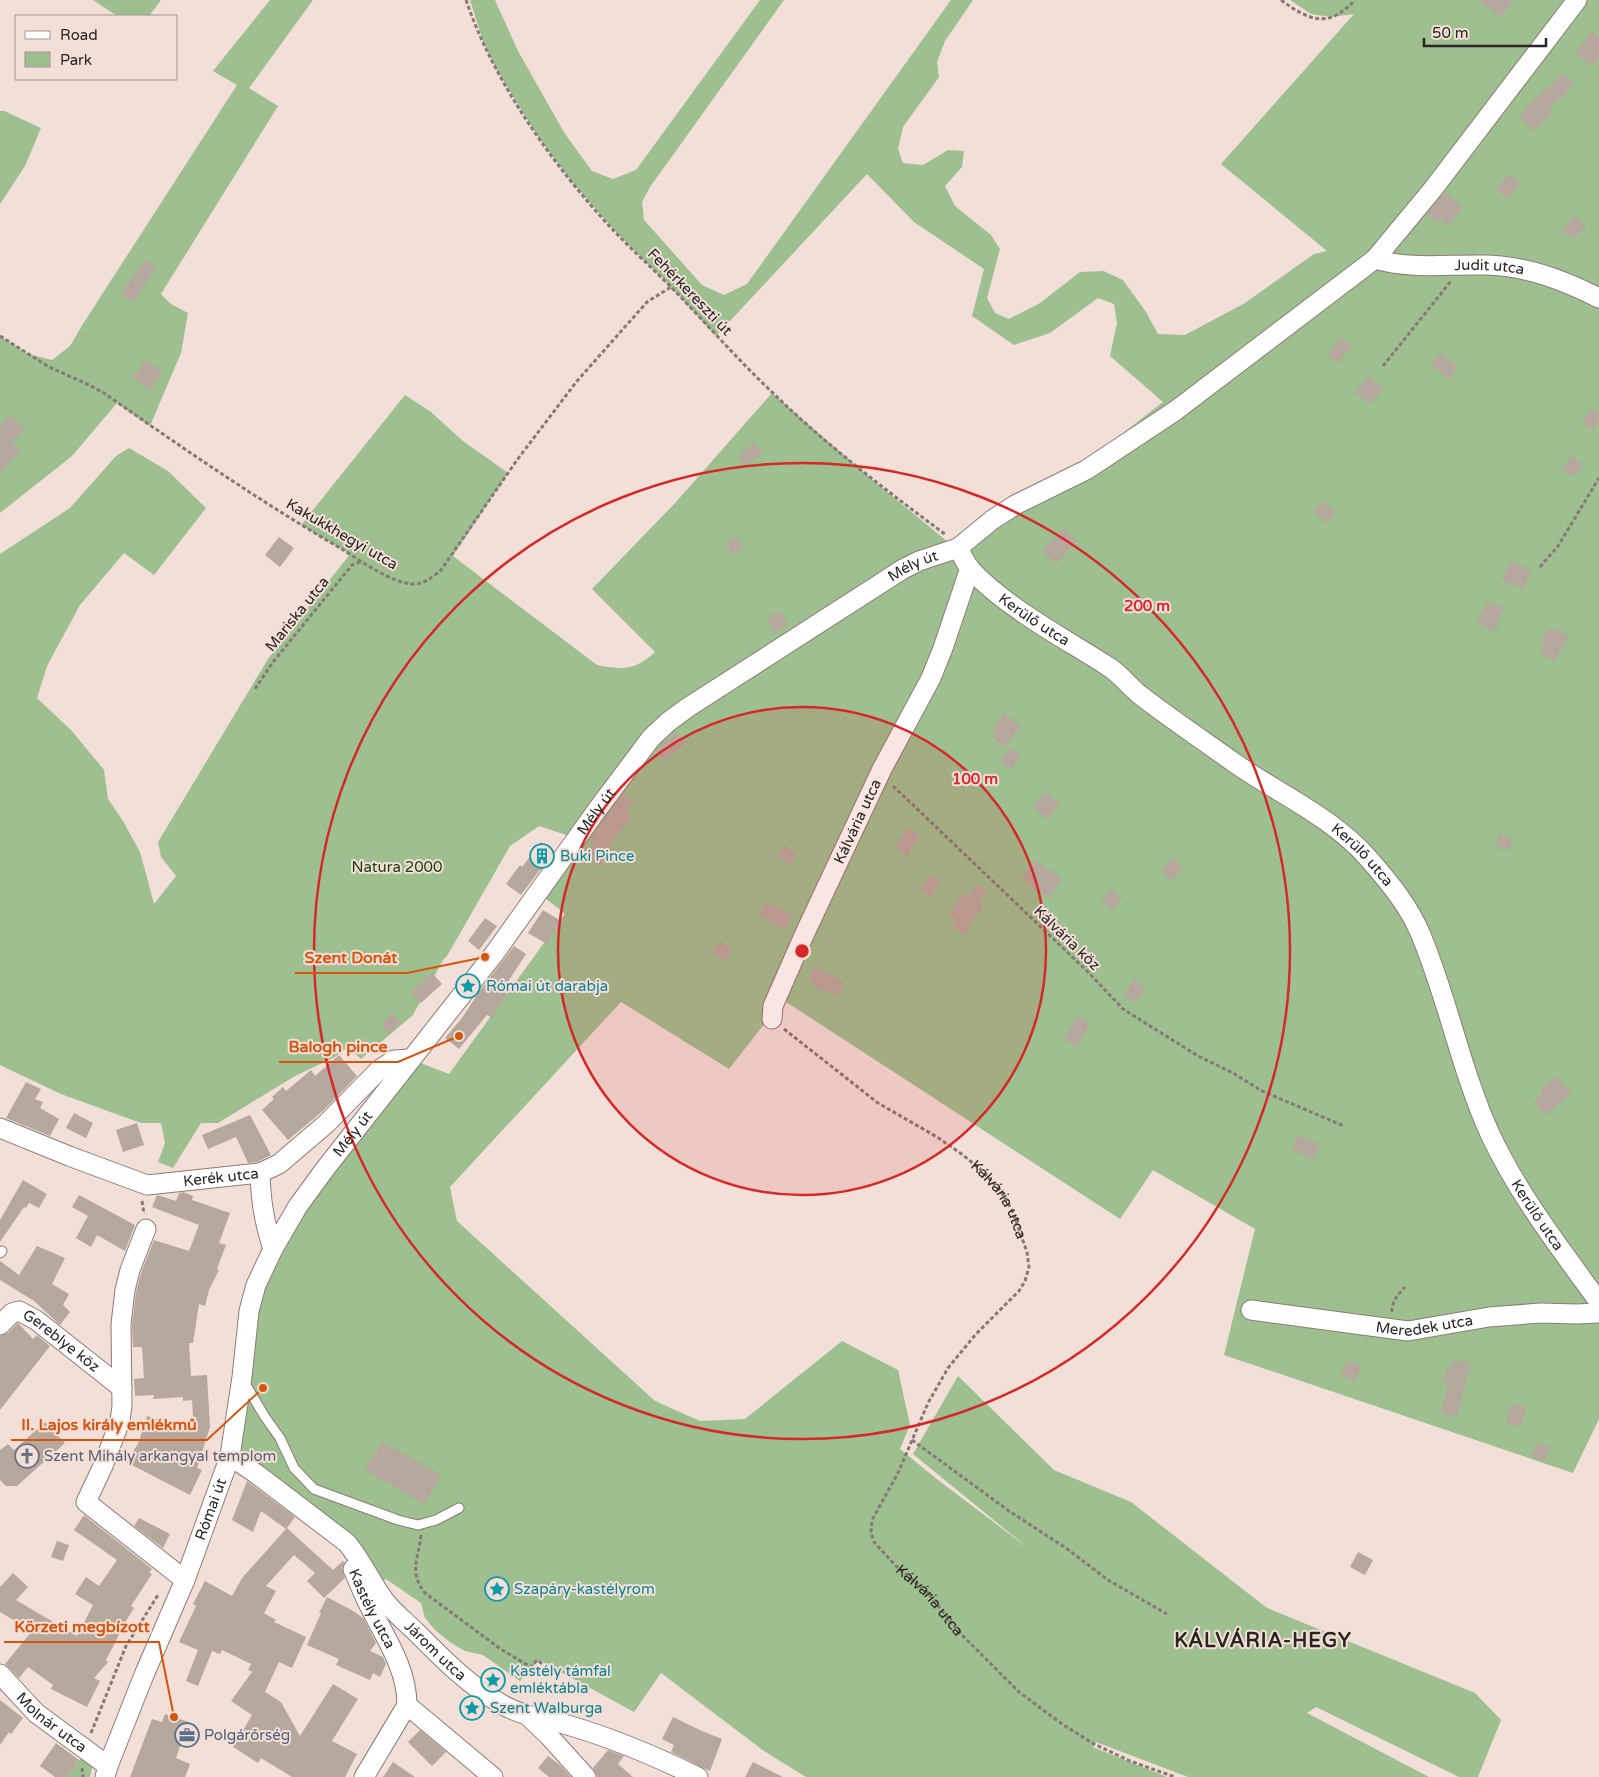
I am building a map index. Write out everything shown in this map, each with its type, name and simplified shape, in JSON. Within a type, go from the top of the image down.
[{"type":"street","points":[[958,548],[1015,504],[1086,470],[1176,411],[1375,259],[1433,189],[1577,0]]},
{"type":"street","name":"Judit utca","points":[[1375,259],[1391,264],[1409,266],[1487,265],[1531,270],[1574,285],[1599,298]]},
{"type":"street","name":"Kerülő utca","points":[[958,548],[970,568],[1013,605],[1114,670],[1139,694],[1238,765],[1325,820],[1348,837],[1386,880],[1408,910],[1420,934],[1473,1091],[1490,1134],[1540,1220],[1599,1302]]},
{"type":"street","name":"Mély út","points":[[273,1249],[303,1199],[410,1059],[494,954],[650,738],[687,708],[904,569],[919,561],[958,548]]},
{"type":"street","name":"Kálvária utca","points":[[772,1019],[773,1006],[780,988],[882,769],[931,678],[970,568]]},
{"type":"street","name":"Kerék utca","points":[[0,1128],[147,1185],[260,1173],[279,1164],[326,1124],[378,1070],[394,1060],[410,1059]]},
{"type":"street","points":[[260,1173],[261,1201],[265,1225],[273,1249]]},
{"type":"street","points":[[146,1229],[130,1270],[125,1290],[121,1324],[122,1388],[120,1421],[103,1466],[86,1502],[185,1580]]},
{"type":"street","name":"Római út","points":[[107,1771],[144,1675],[185,1580],[230,1456],[252,1302],[256,1284],[273,1249]]},
{"type":"street","name":"Meredek utca","points":[[1251,1310],[1408,1331],[1489,1317],[1541,1313],[1599,1313]]},
{"type":"street","name":"Gereblye köz","points":[[0,1325],[12,1313],[20,1311],[36,1320],[122,1388]]},
{"type":"street","points":[[230,1456],[343,1540]]},
{"type":"street","name":"Kastély utca","points":[[343,1540],[366,1600],[402,1672],[407,1693],[407,1705]]},
{"type":"street","name":"Járom utca","points":[[343,1540],[359,1558],[375,1587],[386,1602],[455,1671],[478,1689],[503,1705],[527,1716],[564,1724],[612,1740],[698,1777]]},
{"type":"street","name":"Molnár utca","points":[[0,1674],[36,1713],[84,1750],[107,1771]]},
{"type":"street","points":[[364,1777],[407,1705],[493,1777]]},
{"type":"street","points":[[527,1716],[548,1735],[586,1777]]},
{"type":"lane","points":[[242,1378],[280,1438],[294,1468],[314,1489],[398,1520],[418,1525],[436,1520],[459,1508]]},
{"type":"path","name":"Fehérkereszti út","points":[[466,0],[498,72],[539,138],[573,183],[614,230],[789,409],[875,482],[948,536],[958,548]]},
{"type":"path","points":[[1281,0],[1310,19],[1326,19],[1347,9],[1355,0]]},
{"type":"path","points":[[1383,366],[1463,265]]},
{"type":"path","name":"Kakukkhegyi utca","points":[[0,336],[49,367],[85,382],[104,393],[212,469],[301,525],[394,578],[413,584],[432,578],[441,570],[517,460],[577,381],[647,302],[671,287]]},
{"type":"path","points":[[1540,567],[1558,546],[1599,478]]},
{"type":"path","name":"Mariska utca","points":[[255,689],[273,662],[352,565],[363,561]]},
{"type":"path","name":"Kálvária köz","points":[[882,769],[893,786],[1087,972],[1123,1009],[1198,1056],[1233,1073],[1262,1091],[1344,1126]]},
{"type":"path","name":"Kálvária utca","points":[[772,1019],[878,1104],[937,1137],[964,1154],[980,1168],[1000,1190],[1012,1210],[1027,1252],[1029,1267],[1025,1281],[1018,1291],[976,1334],[948,1368],[928,1403],[898,1473],[872,1520],[871,1532],[874,1542],[894,1565],[927,1592],[959,1632],[1019,1692],[1062,1724],[1094,1744],[1130,1761],[1176,1777]]},
{"type":"path","points":[[1405,1287],[1395,1298],[1391,1309],[1394,1320],[1408,1331]]},
{"type":"path","points":[[912,1440],[1009,1511],[1066,1548],[1108,1580],[1166,1614]]},
{"type":"path","points":[[418,1525],[421,1533],[415,1563],[415,1574],[418,1584],[425,1593],[502,1650],[531,1667],[537,1660],[541,1664],[532,1673]]},
{"type":"path","points":[[84,1750],[126,1646],[163,1588],[185,1580]]},
{"type":"green space","points":[[93,0],[161,0],[150,15],[116,15]]},
{"type":"green space","points":[[270,0],[313,0],[249,88],[278,106],[161,294],[171,304],[188,313],[181,353],[150,426],[117,403],[72,456],[0,513],[0,336],[28,354],[52,360],[70,346],[237,85],[213,71]]},
{"type":"green space","name":"Natura 2000","points":[[470,0],[495,0],[518,51],[565,134],[592,171],[613,179],[636,170],[760,0],[784,0],[650,187],[642,202],[644,220],[702,285],[724,295],[747,284],[951,0],[973,0],[945,41],[937,62],[939,77],[903,127],[898,149],[903,163],[923,165],[948,150],[964,151],[962,167],[945,186],[955,206],[991,235],[1000,249],[987,298],[995,313],[1009,319],[1040,303],[1080,272],[1103,271],[1123,280],[1146,312],[1158,334],[1185,335],[1245,303],[1314,254],[1327,251],[1221,164],[1354,14],[1331,17],[1311,14],[1290,0],[1599,0],[1599,1419],[1573,1473],[1224,1355],[1255,1229],[1153,1170],[1120,1219],[783,1000],[729,1069],[621,1002],[450,1187],[457,1221],[655,1401],[700,1421],[745,1419],[842,1341],[898,1370],[910,1425],[900,1449],[1028,1548],[913,1454],[958,1376],[1054,1470],[1131,1502],[1267,1608],[1475,1693],[1501,1720],[1478,1777],[1459,1777],[1316,1707],[1307,1713],[1429,1777],[1188,1777],[1096,1742],[1093,1747],[1167,1777],[806,1777],[764,1751],[661,1673],[634,1712],[539,1660],[520,1681],[483,1655],[465,1651],[435,1630],[425,1618],[421,1603],[386,1579],[375,1587],[359,1557],[230,1456],[242,1377],[273,1249],[410,1059],[449,1074],[565,914],[539,893],[574,841],[566,835],[539,826],[510,846],[413,1015],[361,1059],[348,1047],[335,1057],[295,1076],[218,1123],[201,1123],[173,1168],[158,1162],[165,1143],[161,1123],[141,1123],[61,1094],[0,1065],[0,554],[70,508],[116,456],[129,448],[168,471],[206,508],[154,575],[124,553],[80,605],[47,666],[37,698],[72,731],[104,770],[108,799],[140,852],[154,904],[176,876],[161,857],[158,842],[268,659],[350,554],[301,525],[405,395],[431,412],[463,441],[508,473],[453,556],[597,665],[614,668],[634,666],[655,652],[592,589],[676,502],[772,393],[948,542],[1010,500],[1096,454],[1163,402],[1110,356],[1117,323],[1114,304],[1098,298],[1050,333],[1014,345],[972,316],[984,269],[914,222],[867,174],[716,336],[671,287],[614,230],[573,183],[539,138],[498,72],[484,44]]},
{"type":"green space","points":[[0,111],[4,111],[41,128],[25,166],[0,204]]},
{"type":"green space","points":[[85,1757],[93,1763],[90,1777],[67,1777],[79,1760]]},
{"type":"building","points":[[1478,0],[1514,0],[1500,18]]},
{"type":"building","points":[[1592,32],[1599,38],[1599,58],[1592,66],[1575,53]]},
{"type":"building","points":[[1562,73],[1574,83],[1549,108],[1553,111],[1535,131],[1519,117],[1536,97],[1557,80]]},
{"type":"building","points":[[1510,174],[1521,184],[1506,198],[1496,188]]},
{"type":"building","points":[[1445,192],[1463,207],[1448,226],[1439,218],[1436,222],[1427,214]]},
{"type":"building","points":[[1574,216],[1586,225],[1574,239],[1562,230]]},
{"type":"building","points":[[145,260],[156,267],[134,302],[121,294]]},
{"type":"building","points":[[1341,337],[1352,346],[1337,363],[1327,355]]},
{"type":"building","points":[[1441,353],[1458,367],[1449,379],[1431,365]]},
{"type":"building","points":[[146,360],[162,372],[150,390],[133,378]]},
{"type":"building","points":[[1369,376],[1383,389],[1370,404],[1355,391]]},
{"type":"building","points":[[1590,409],[1599,414],[1599,419],[1593,430],[1582,423]]},
{"type":"building","points":[[10,415],[25,428],[12,442],[21,451],[0,472],[0,425]]},
{"type":"building","points":[[754,442],[763,452],[746,466],[738,457]]},
{"type":"building","points":[[1571,456],[1583,463],[1576,475],[1571,475],[1562,470]]},
{"type":"building","points":[[1323,501],[1336,512],[1327,523],[1314,512]]},
{"type":"building","points":[[1063,528],[1077,541],[1056,564],[1042,551]]},
{"type":"building","points":[[737,536],[744,548],[732,555],[725,543]]},
{"type":"building","points":[[279,537],[294,548],[280,567],[265,555]]},
{"type":"building","points":[[1510,561],[1531,571],[1524,589],[1502,580]]},
{"type":"building","points":[[1491,602],[1503,608],[1494,632],[1477,623],[1487,603],[1490,604]]},
{"type":"building","points":[[781,611],[788,625],[775,633],[767,618]]},
{"type":"building","points":[[1548,628],[1553,631],[1555,628],[1569,637],[1554,661],[1540,653],[1546,644],[1541,641]]},
{"type":"building","points":[[1004,714],[1021,726],[1005,747],[992,738],[996,732],[993,729]]},
{"type":"building","points":[[677,732],[686,742],[665,761],[656,750],[666,739],[667,741]]},
{"type":"building","points":[[1010,748],[1021,756],[1011,769],[1000,760]]},
{"type":"building","points":[[1045,792],[1060,804],[1048,819],[1033,807]]},
{"type":"building","points":[[623,794],[633,802],[626,812],[631,816],[608,849],[611,851],[600,866],[584,855],[595,840],[591,837]]},
{"type":"building","points":[[908,828],[920,836],[907,856],[895,847]]},
{"type":"building","points":[[1498,835],[1512,837],[1510,850],[1496,848]]},
{"type":"building","points":[[541,842],[554,851],[521,895],[506,884]]},
{"type":"building","points":[[784,845],[797,854],[790,865],[777,855]]},
{"type":"building","points":[[1172,858],[1183,867],[1172,881],[1161,871]]},
{"type":"building","points":[[1035,860],[1062,879],[1048,898],[1021,879]]},
{"type":"building","points":[[930,875],[941,880],[931,897],[920,890]]},
{"type":"building","points":[[977,884],[987,891],[979,903],[983,905],[965,935],[952,927],[956,920],[949,915],[962,893],[968,896]]},
{"type":"building","points":[[1111,889],[1122,898],[1113,910],[1101,902]]},
{"type":"building","points":[[766,902],[776,908],[777,906],[793,916],[785,930],[759,914]]},
{"type":"building","points":[[543,910],[561,921],[547,944],[528,933]]},
{"type":"building","points":[[485,918],[497,926],[479,950],[468,941]]},
{"type":"building","points":[[720,941],[732,950],[725,960],[712,952]]},
{"type":"building","points":[[514,946],[526,954],[502,991],[507,994],[492,1018],[487,1015],[459,1049],[445,1038],[462,1018]]},
{"type":"building","points":[[815,966],[844,983],[837,996],[829,991],[827,994],[813,986],[815,983],[808,979]]},
{"type":"building","points":[[432,973],[442,984],[421,1003],[411,992]]},
{"type":"building","points":[[1135,979],[1146,989],[1133,1003],[1123,994]]},
{"type":"building","points":[[393,1013],[401,1023],[389,1033],[381,1024]]},
{"type":"building","points":[[1077,1016],[1090,1023],[1077,1047],[1064,1039]]},
{"type":"building","points":[[339,1055],[357,1076],[324,1110],[288,1140],[262,1110],[283,1087],[286,1091],[311,1070],[315,1076]]},
{"type":"building","points":[[1556,1076],[1572,1093],[1546,1115],[1534,1102],[1543,1094],[1540,1090]]},
{"type":"building","points":[[26,1082],[41,1089],[35,1099],[43,1102],[40,1108],[59,1119],[50,1136],[6,1118]]},
{"type":"building","points":[[74,1113],[93,1123],[86,1138],[66,1128]]},
{"type":"building","points":[[250,1115],[271,1155],[257,1162],[248,1163],[236,1137],[208,1149],[202,1135]]},
{"type":"building","points":[[137,1123],[144,1145],[123,1152],[116,1130]]},
{"type":"building","points":[[1298,1136],[1320,1145],[1314,1160],[1292,1150]]},
{"type":"building","points":[[23,1180],[47,1194],[39,1208],[29,1203],[26,1208],[24,1207],[0,1242],[0,1220]]},
{"type":"building","points":[[183,1192],[193,1196],[192,1200],[230,1213],[219,1243],[226,1245],[217,1269],[219,1270],[209,1290],[205,1306],[199,1304],[193,1343],[189,1343],[191,1376],[207,1375],[210,1427],[197,1468],[202,1470],[190,1495],[126,1462],[138,1444],[147,1416],[194,1431],[192,1400],[183,1401],[183,1397],[153,1399],[154,1395],[135,1396],[134,1379],[144,1378],[142,1347],[133,1347],[132,1325],[136,1292],[154,1240],[189,1251],[199,1225],[152,1207],[157,1195],[176,1201],[179,1193]]},
{"type":"building","points":[[79,1195],[135,1225],[125,1251],[97,1235],[91,1247],[76,1238],[88,1216],[72,1207]]},
{"type":"building","points":[[37,1246],[65,1258],[52,1284],[69,1294],[63,1305],[70,1312],[60,1325],[34,1301],[0,1280],[0,1261],[19,1275]]},
{"type":"building","points":[[18,1323],[33,1339],[37,1335],[50,1346],[0,1410],[0,1336],[8,1333]]},
{"type":"building","points":[[1453,1360],[1470,1363],[1457,1417],[1441,1413],[1448,1385],[1443,1384],[1447,1368],[1451,1369]]},
{"type":"building","points":[[1347,1361],[1361,1366],[1356,1381],[1341,1376]]},
{"type":"building","points":[[1510,1404],[1526,1407],[1521,1427],[1506,1423]]},
{"type":"building","name":"Szent Mihály arkangyal templom","points":[[45,1422],[65,1443],[17,1486],[6,1486],[0,1480],[0,1450],[8,1444],[14,1450]]},
{"type":"building","points":[[382,1442],[441,1475],[425,1504],[365,1470]]},
{"type":"building","points":[[1537,1443],[1550,1446],[1545,1460],[1531,1457]]},
{"type":"building","points":[[247,1481],[295,1517],[287,1528],[333,1570],[344,1562],[342,1568],[345,1578],[324,1598],[307,1581],[315,1573],[294,1555],[266,1586],[276,1591],[264,1613],[276,1620],[274,1622],[306,1637],[292,1668],[279,1662],[265,1692],[281,1702],[300,1736],[333,1684],[358,1699],[332,1741],[357,1754],[345,1777],[292,1777],[261,1758],[258,1763],[233,1747],[252,1715],[231,1701],[252,1672],[248,1670],[251,1664],[222,1650],[220,1654],[212,1651],[198,1686],[186,1681],[198,1650],[179,1642],[196,1606],[193,1604],[205,1581],[232,1596],[242,1578],[286,1529],[261,1511],[253,1532],[232,1520]]},
{"type":"building","points":[[84,1515],[152,1569],[149,1573],[152,1574],[131,1606],[134,1608],[119,1632],[106,1660],[108,1662],[94,1678],[100,1681],[87,1707],[51,1689],[53,1685],[28,1667],[19,1678],[5,1664],[32,1631],[0,1612],[0,1587],[13,1573],[28,1587],[16,1600],[77,1636],[93,1605],[75,1594],[86,1577],[99,1586],[117,1560],[74,1530]]},
{"type":"building","points":[[139,1518],[170,1534],[163,1548],[134,1526]]},
{"type":"building","points":[[57,1541],[69,1545],[63,1561],[51,1557]]},
{"type":"building","points":[[1358,1552],[1373,1560],[1365,1575],[1350,1567]]},
{"type":"building","points":[[327,1597],[364,1619],[376,1643],[370,1651],[383,1657],[386,1664],[380,1677],[373,1673],[370,1680],[336,1665],[339,1659],[307,1645]]},
{"type":"building","points":[[0,1700],[23,1718],[11,1734],[9,1732],[0,1745]]},
{"type":"building","points":[[165,1714],[191,1723],[187,1735],[184,1734],[176,1758],[190,1764],[185,1777],[130,1777],[152,1719],[162,1722]]},
{"type":"building","points":[[673,1717],[722,1739],[710,1771],[671,1752],[674,1745],[662,1739]]},
{"type":"building","points":[[420,1730],[446,1752],[432,1766],[408,1742]]},
{"type":"building","points":[[56,1743],[79,1760],[67,1777],[55,1777],[40,1766]]},
{"type":"building","points":[[608,1750],[624,1756],[618,1764],[633,1777],[597,1777],[593,1768]]},
{"type":"building","points":[[548,1756],[571,1777],[549,1777],[538,1768]]},
{"type":"building","points":[[393,1762],[415,1777],[383,1777]]},
{"type":"building","points":[[753,1762],[783,1777],[745,1777]]},
{"type":"place","name":"Buki Pince","points":[[542,856]]},
{"type":"place","name":"Szent Donát","points":[[485,957]]},
{"type":"place","name":"Római út darabja","points":[[468,986]]},
{"type":"place","name":"Balogh pince","points":[[459,1036]]},
{"type":"place","name":"II. Lajos király emlékmű","points":[[263,1388]]},
{"type":"place","name":"Szent Mihály arkangyal templom","points":[[27,1456]]},
{"type":"place","name":"Szapáry-kastélyrom","points":[[497,1589]]},
{"type":"place","name":"Kastély támfal emléktábla","points":[[493,1680]]},
{"type":"place","name":"Szent Walburga","points":[[472,1708]]},
{"type":"place","name":"Körzeti megbízott","points":[[174,1717]]},
{"type":"place","name":"Polgárőrség","points":[[187,1735]]},
{"type":"district","name":"KÁLVÁRIA-HEGY","points":[[1263,1641]]}]
